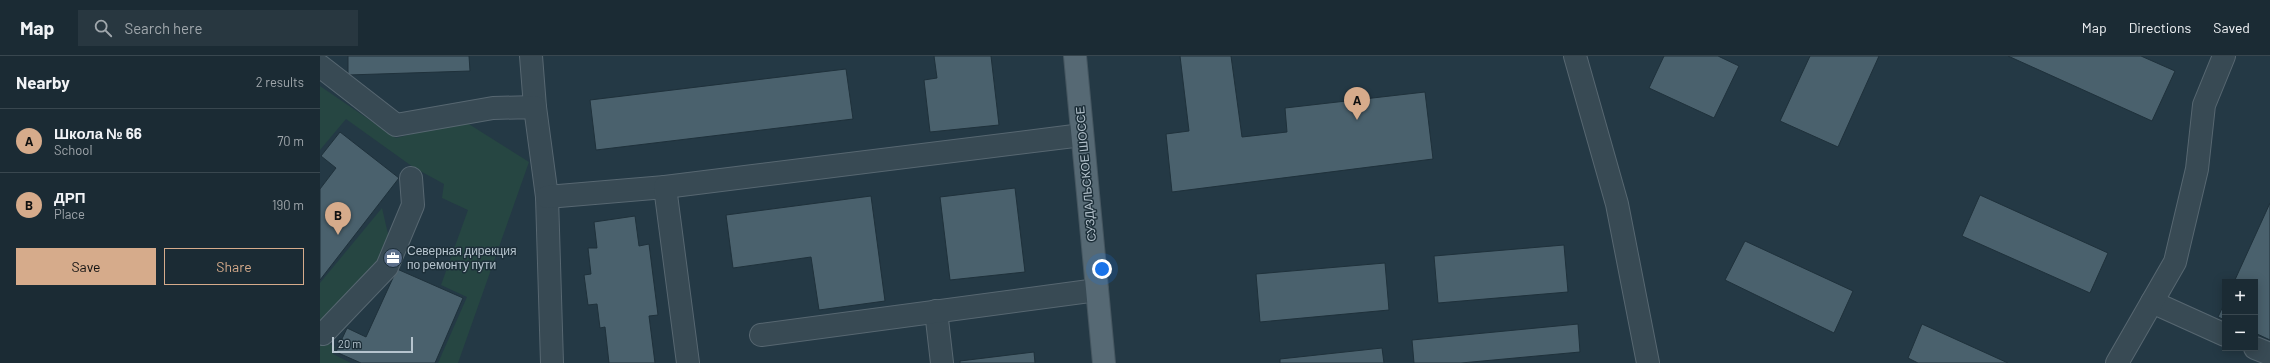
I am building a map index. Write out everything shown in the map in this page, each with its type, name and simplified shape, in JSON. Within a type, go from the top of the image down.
[{"type":"main road","name":"СУЗДАЛЬСКОЕ ШОССЕ","points":[[1075,56],[1104,363]]},
{"type":"street","points":[[531,56],[534,107],[547,197],[552,363]]},
{"type":"street","points":[[1575,56],[1617,204],[1648,363]]},
{"type":"street","points":[[2117,363],[2175,262],[2197,170],[2204,105],[2224,56]]},
{"type":"street","points":[[320,66],[396,125],[493,108],[534,107]]},
{"type":"street","points":[[547,197],[665,187],[1082,135]]},
{"type":"street","points":[[320,332],[323,334],[387,267],[413,205],[411,178]]},
{"type":"street","points":[[665,187],[688,363]]},
{"type":"street","points":[[761,335],[1097,290]]},
{"type":"street","points":[[2152,302],[2222,333]]},
{"type":"street","points":[[936,311],[942,363]]},
{"type":"street","points":[[2258,349],[2270,354]]},
{"type":"green space","points":[[320,86],[396,138],[464,121],[529,162],[458,363],[438,363],[467,297],[441,285],[468,210],[442,198],[444,184],[413,167],[346,119],[320,150]]},
{"type":"green space","points":[[382,208],[391,247],[320,324],[320,283]]},
{"type":"green space","points":[[320,338],[335,347],[333,354],[351,363],[320,363]]},
{"type":"building","points":[[348,56],[469,56],[470,71],[348,75]]},
{"type":"building","points":[[934,56],[991,56],[999,125],[930,132],[924,80],[937,78]]},
{"type":"building","points":[[1180,56],[1231,56],[1242,137],[1287,132],[1285,108],[1425,92],[1433,159],[1172,192],[1166,134],[1189,131]]},
{"type":"building","points":[[1664,56],[1718,56],[1739,66],[1714,118],[1649,88]]},
{"type":"building","points":[[1810,56],[1879,56],[1838,147],[1780,121]]},
{"type":"building","points":[[2008,56],[2141,56],[2175,71],[2152,121]]},
{"type":"building","points":[[846,69],[853,119],[596,150],[590,100]]},
{"type":"building","points":[[340,132],[399,178],[320,280],[320,189],[336,168],[321,156]]},
{"type":"building","points":[[1015,188],[1025,272],[950,280],[940,197]]},
{"type":"building","points":[[1980,195],[2108,253],[2090,293],[1962,236]]},
{"type":"building","points":[[871,196],[885,301],[819,310],[811,257],[733,268],[726,215]]},
{"type":"building","points":[[2270,203],[2270,340],[2258,334],[2258,279],[2235,279]]},
{"type":"building","points":[[635,216],[639,246],[649,244],[658,315],[649,316],[655,363],[609,363],[605,327],[600,328],[597,304],[588,305],[584,275],[591,274],[588,248],[597,248],[594,222]]},
{"type":"building","points":[[1745,241],[1853,291],[1834,333],[1725,280]]},
{"type":"building","points":[[1564,245],[1568,292],[1438,303],[1434,256]]},
{"type":"building","points":[[1385,263],[1389,310],[1260,322],[1256,274]]},
{"type":"building","points":[[397,269],[463,298],[435,363],[361,363],[336,352],[347,328],[366,337]]},
{"type":"building","points":[[2222,308],[2222,319],[2218,317]]},
{"type":"building","points":[[1578,324],[1580,352],[1461,363],[1414,363],[1412,340]]},
{"type":"building","points":[[1922,324],[2008,363],[1918,363],[1908,358]]},
{"type":"building","points":[[1382,348],[1384,363],[1280,363],[1280,359]]},
{"type":"building","points":[[1034,352],[1035,363],[960,363],[960,361]]},
{"type":"place","name":"Школа № 66","points":[[1357,120]]},
{"type":"place","name":"ДРП","points":[[338,235]]},
{"type":"place","name":"Северная дирекция по ремонту пути","points":[[393,258]]}]
